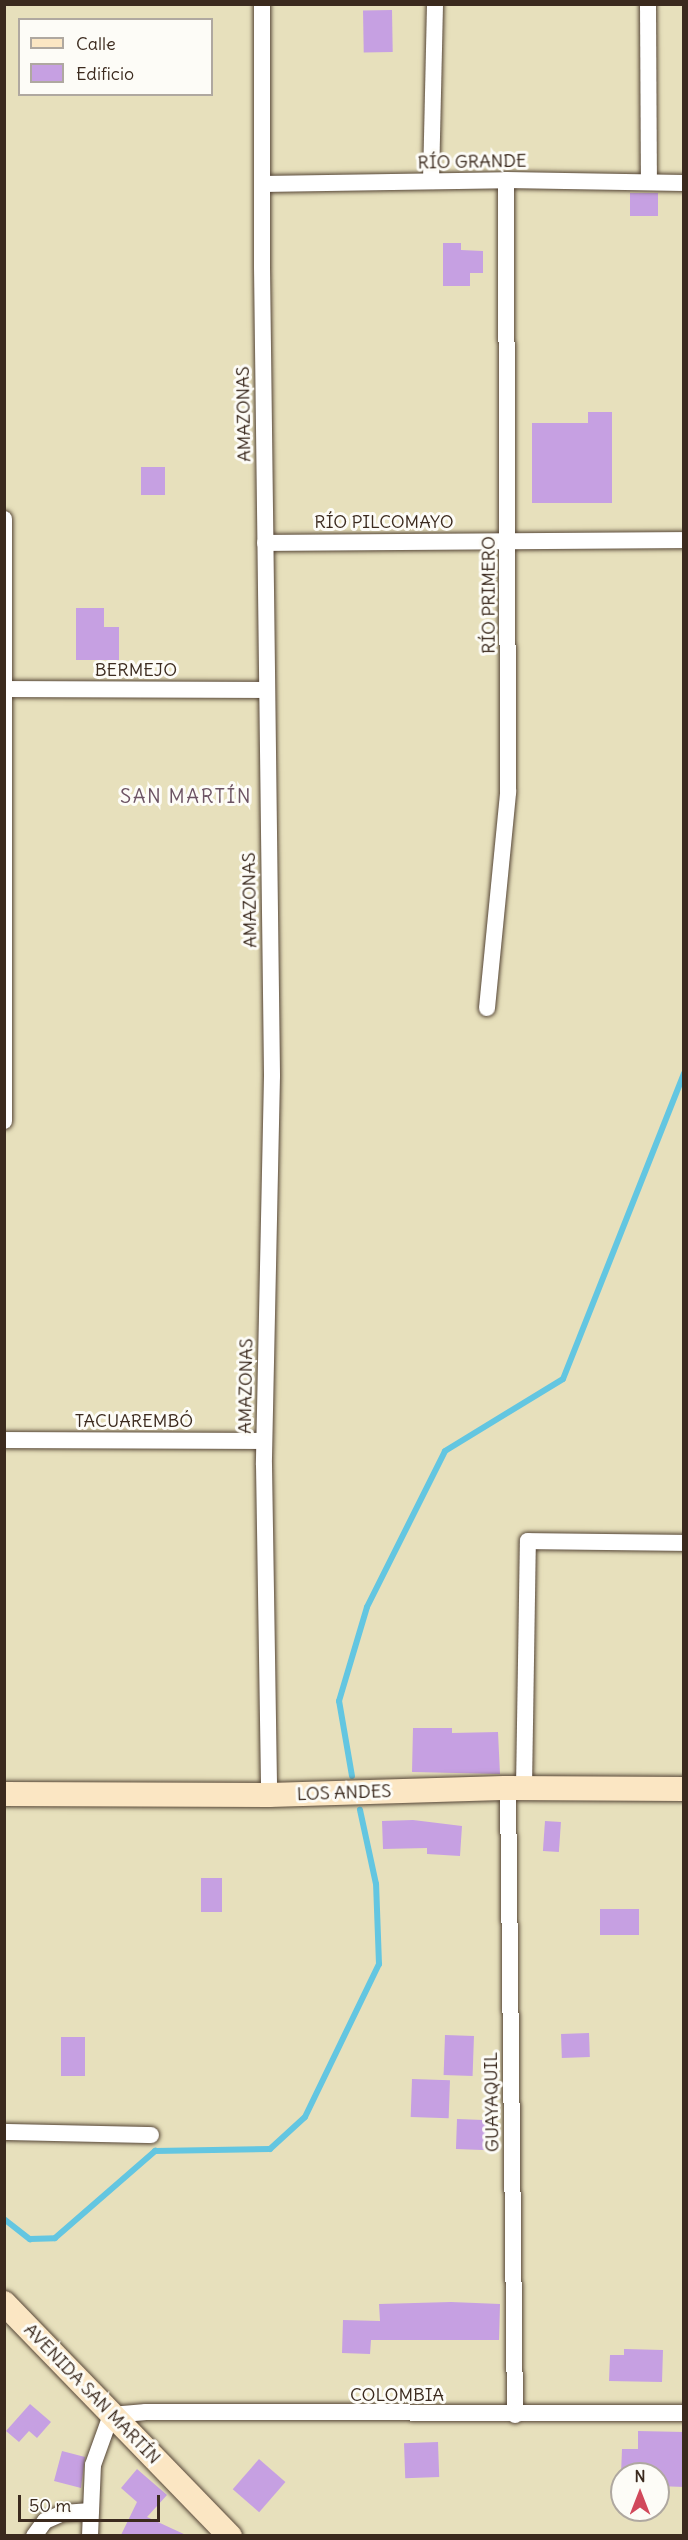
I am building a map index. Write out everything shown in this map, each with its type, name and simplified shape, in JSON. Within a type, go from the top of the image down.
[{"type":"main road","name":"LOS ANDES","points":[[4,1794],[269,1795],[516,1788],[684,1789]]},
{"type":"main road","name":"AVENIDA SAN MARTÍN","points":[[4,2303],[230,2535]]},
{"type":"street","name":"AMAZONAS","points":[[262,4],[265,543],[272,1076],[264,1441],[269,1795]]},
{"type":"street","points":[[430,181],[435,4]]},
{"type":"street","points":[[648,4],[649,182]]},
{"type":"street","name":"RÍO GRANDE","points":[[262,184],[506,180],[684,183]]},
{"type":"street","name":"RÍO PRIMERO","points":[[487,1008],[508,792],[509,541],[506,180]]},
{"type":"street","points":[[4,519],[4,1121]]},
{"type":"street","name":"RÍO PILCOMAYO","points":[[265,543],[684,540]]},
{"type":"street","name":"BERMEJO","points":[[5,689],[267,690]]},
{"type":"street","name":"TACUAREMBÓ","points":[[4,1440],[264,1441]]},
{"type":"street","name":"GUAYAQUIL","points":[[515,2415],[516,1788],[528,1541],[684,1543]]},
{"type":"street","points":[[4,2132],[151,2135]]},
{"type":"street","name":"COLOMBIA","points":[[111,2415],[146,2412],[684,2414]]},
{"type":"street","points":[[90,2535],[93,2465],[111,2415]]},
{"type":"street","points":[[34,2535],[45,2521],[63,2513],[91,2511]]},
{"type":"building","points":[[392,10],[393,52],[364,52],[363,11]]},
{"type":"building","points":[[630,193],[658,193],[658,216],[630,216]]},
{"type":"building","points":[[443,243],[461,243],[461,250],[483,251],[483,273],[470,273],[470,286],[443,286]]},
{"type":"building","points":[[588,412],[612,412],[612,503],[532,503],[532,423],[588,423]]},
{"type":"building","points":[[141,467],[165,467],[165,495],[141,495]]},
{"type":"building","points":[[76,608],[104,608],[104,627],[119,627],[119,660],[76,660]]},
{"type":"building","points":[[413,1728],[452,1728],[452,1733],[498,1732],[500,1774],[412,1772]]},
{"type":"building","points":[[413,1820],[462,1826],[460,1856],[427,1854],[427,1848],[383,1849],[382,1821]]},
{"type":"building","points":[[545,1821],[561,1822],[559,1852],[543,1851]]},
{"type":"building","points":[[201,1878],[222,1878],[222,1912],[201,1912]]},
{"type":"building","points":[[600,1909],[639,1909],[639,1935],[600,1935]]},
{"type":"building","points":[[589,2033],[590,2057],[562,2058],[561,2034]]},
{"type":"building","points":[[445,2035],[474,2036],[473,2076],[444,2075]]},
{"type":"building","points":[[61,2037],[85,2037],[85,2076],[61,2076]]},
{"type":"building","points":[[412,2079],[450,2080],[449,2118],[411,2117]]},
{"type":"building","points":[[457,2119],[490,2120],[489,2150],[456,2149]]},
{"type":"building","points":[[451,2302],[500,2304],[499,2340],[371,2340],[370,2354],[342,2353],[343,2320],[380,2321],[379,2304]]},
{"type":"building","points":[[624,2349],[663,2350],[662,2382],[609,2381],[610,2355],[624,2355]]},
{"type":"building","points":[[30,2404],[51,2422],[37,2438],[29,2431],[19,2442],[6,2431]]},
{"type":"building","points":[[638,2431],[684,2432],[684,2487],[670,2486],[670,2462],[621,2462],[622,2449],[638,2449]]},
{"type":"building","points":[[438,2442],[439,2477],[405,2478],[404,2443]]},
{"type":"building","points":[[62,2451],[85,2457],[81,2488],[54,2481]]},
{"type":"building","points":[[259,2459],[285,2482],[259,2512],[233,2489]]},
{"type":"building","points":[[137,2469],[167,2495],[147,2517],[186,2535],[121,2535],[137,2502],[121,2488]]},
{"type":"waterway","points":[[352,1776],[339,1701],[367,1607],[445,1451],[563,1379],[684,1073]]},
{"type":"waterway","points":[[4,2219],[30,2239],[55,2238],[155,2151],[270,2149],[305,2117],[379,1964],[376,1884],[360,1810]]},
{"type":"district","name":"SAN MARTÍN","points":[[186,795]]}]
